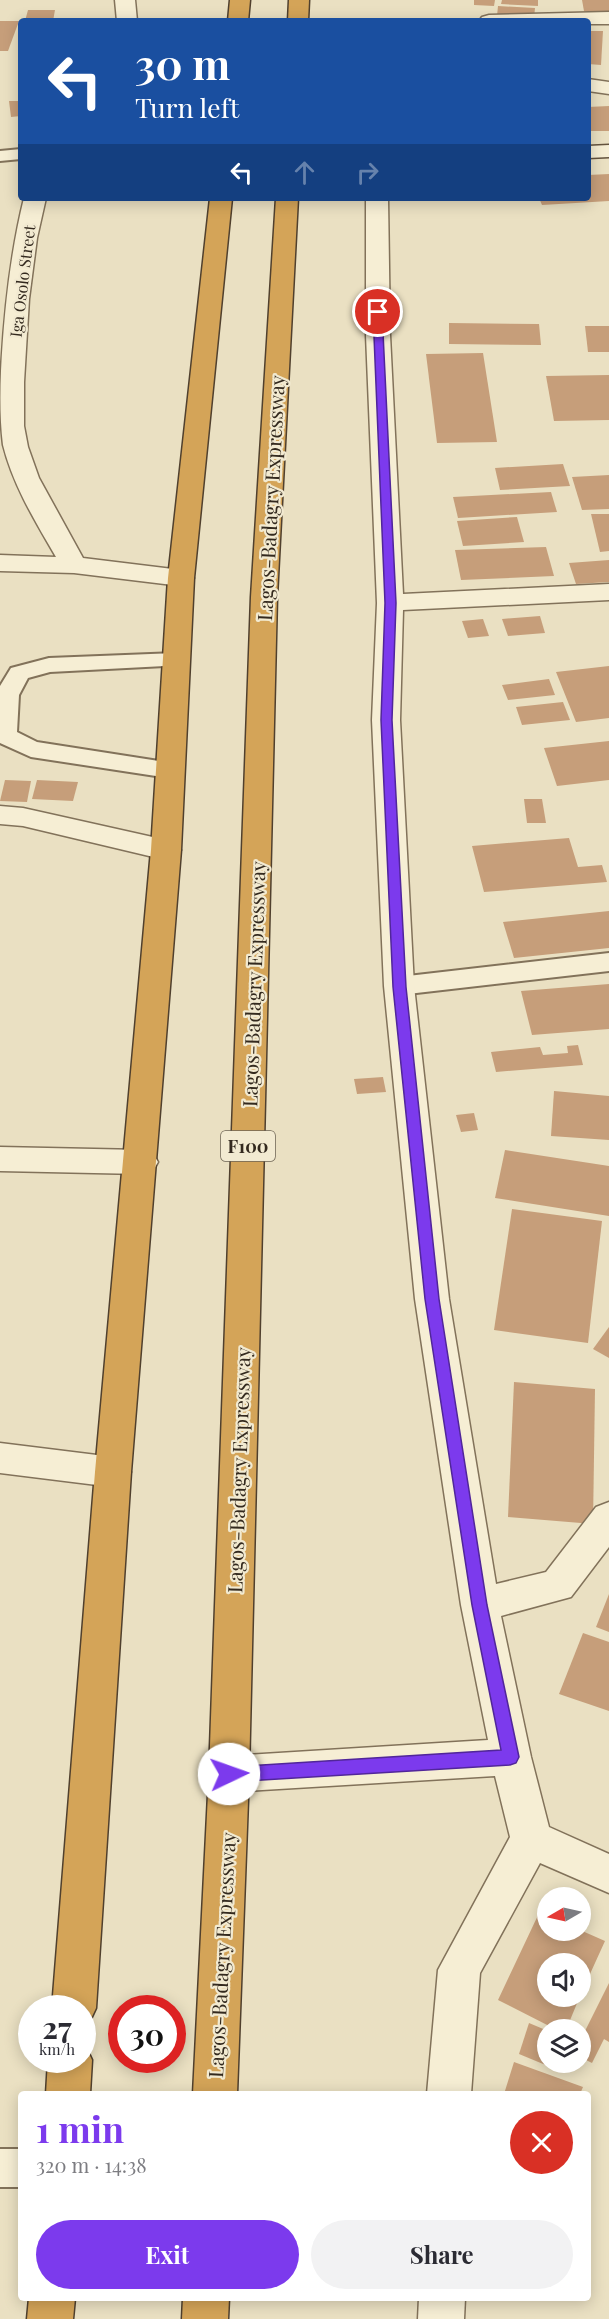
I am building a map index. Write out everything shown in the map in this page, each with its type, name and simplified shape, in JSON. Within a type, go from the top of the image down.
[{"type":"highway","points":[[238,18],[240,0]]},
{"type":"highway","points":[[298,0],[298,18]]},
{"type":"highway","points":[[75,1995],[113,1472],[166,850],[181,578],[221,201]]},
{"type":"highway","name":"Lagos-Badagry Expressway","points":[[215,2091],[229,1774],[264,597],[287,201]]},
{"type":"highway","points":[[68,2091],[69,2073]]},
{"type":"highway","points":[[50,2319],[52,2301]]},
{"type":"highway","points":[[205,2319],[206,2301]]},
{"type":"street","points":[[125,0],[127,18]]},
{"type":"street","points":[[591,18],[609,18]]},
{"type":"street","points":[[591,85],[609,88]]},
{"type":"street","points":[[591,152],[609,151]]},
{"type":"street","name":"Iga Osolo Street","points":[[34,201],[24,238],[15,331],[11,403],[15,446],[33,494],[74,566]]},
{"type":"street","points":[[377,201],[378,335],[390,603],[386,720],[399,987],[432,1299],[480,1605],[510,1757],[531,1839],[459,1970],[449,2091]]},
{"type":"street","points":[[0,563],[74,566],[181,578]]},
{"type":"street","points":[[390,603],[609,592]]},
{"type":"street","points":[[0,815],[23,817],[166,850]]},
{"type":"street","points":[[0,1159],[141,1162]]},
{"type":"street","points":[[0,1458],[113,1472]]},
{"type":"street","points":[[480,1605],[558,1585],[609,1518]]},
{"type":"street","points":[[229,1774],[510,1757]]},
{"type":"street","points":[[531,1839],[609,1874]]},
{"type":"street","points":[[441,2319],[442,2301]]},
{"type":"lane","points":[[0,156],[18,154]]},
{"type":"lane","points":[[169,770],[31,749],[5,736],[7,695],[19,673],[49,665],[176,660]]},
{"type":"lane","points":[[399,987],[609,962]]},
{"type":"lane","points":[[0,2168],[18,2168]]},
{"type":"building","points":[[474,0],[495,0],[494,6],[474,5]]},
{"type":"building","points":[[502,0],[538,0],[538,6],[501,4]]},
{"type":"building","points":[[582,0],[609,0],[609,11],[584,11]]},
{"type":"building","points":[[498,6],[535,8],[534,18],[497,16]]},
{"type":"building","points":[[28,10],[55,10],[54,18],[26,18]]},
{"type":"building","points":[[0,21],[18,21],[8,51],[0,51]]},
{"type":"building","points":[[591,31],[603,31],[601,65],[591,64]]},
{"type":"building","points":[[9,101],[18,101],[18,116],[11,117]]},
{"type":"building","points":[[609,106],[609,131],[591,131],[591,107]]},
{"type":"building","points":[[609,174],[609,201],[542,205],[540,201],[591,201],[591,175]]},
{"type":"building","points":[[449,323],[539,324],[541,345],[449,344]]},
{"type":"building","points":[[585,326],[609,326],[609,352],[588,352]]},
{"type":"building","points":[[483,353],[497,442],[437,443],[426,354]]},
{"type":"building","points":[[609,375],[609,420],[554,421],[546,376]]},
{"type":"building","points":[[563,464],[570,486],[500,490],[495,468]]},
{"type":"building","points":[[609,475],[609,509],[582,510],[572,477]]},
{"type":"building","points":[[551,492],[557,512],[458,518],[453,497]]},
{"type":"building","points":[[591,514],[609,514],[609,551],[600,552]]},
{"type":"building","points":[[517,517],[524,542],[463,546],[457,521]]},
{"type":"building","points":[[546,547],[554,576],[461,580],[455,550]]},
{"type":"building","points":[[609,560],[609,582],[576,584],[569,563]]},
{"type":"building","points":[[540,616],[545,633],[508,636],[502,619]]},
{"type":"building","points":[[483,619],[489,636],[468,638],[462,621]]},
{"type":"building","points":[[609,666],[609,718],[576,722],[556,672]]},
{"type":"building","points":[[549,679],[555,695],[508,700],[502,685]]},
{"type":"building","points":[[563,702],[570,720],[522,725],[516,707]]},
{"type":"building","points":[[609,741],[609,780],[557,786],[544,748]]},
{"type":"building","points":[[5,780],[31,781],[27,802],[0,801]]},
{"type":"building","points":[[37,780],[78,782],[73,801],[32,799]]},
{"type":"building","points":[[524,799],[542,799],[546,823],[527,823]]},
{"type":"building","points":[[569,838],[578,867],[602,865],[607,882],[484,892],[472,846]]},
{"type":"building","points":[[609,911],[609,948],[514,958],[503,922]]},
{"type":"building","points":[[609,984],[609,1029],[532,1035],[521,991]]},
{"type":"building","points":[[578,1045],[583,1065],[496,1072],[491,1052],[540,1047],[543,1055],[568,1053],[567,1046]]},
{"type":"building","points":[[383,1077],[386,1092],[357,1094],[354,1079]]},
{"type":"building","points":[[554,1091],[609,1096],[609,1140],[551,1136]]},
{"type":"building","points":[[474,1113],[478,1130],[461,1132],[456,1115]]},
{"type":"building","points":[[505,1150],[609,1166],[609,1216],[495,1198]]},
{"type":"building","points":[[512,1209],[602,1221],[588,1343],[494,1330]]},
{"type":"building","points":[[609,1327],[609,1358],[593,1349]]},
{"type":"building","points":[[514,1382],[595,1389],[593,1524],[508,1517]]},
{"type":"building","points":[[609,1594],[609,1632],[596,1627]]},
{"type":"building","points":[[583,1633],[609,1642],[609,1711],[559,1694]]},
{"type":"building","points":[[537,1917],[537,1941],[591,1941],[591,1935],[605,1941],[591,1972],[591,1953],[537,1953],[537,2007],[575,2007],[571,2019],[537,2020],[498,2000]]},
{"type":"building","points":[[609,1983],[609,2042],[604,2039],[592,2063],[591,2062],[591,2019]]},
{"type":"building","points":[[529,2023],[537,2026],[537,2061],[519,2054]]},
{"type":"building","points":[[514,2062],[537,2070],[537,2073],[544,2073],[583,2087],[581,2091],[505,2091]]},
{"type":"route","points":[[229,1774],[510,1757],[480,1605],[432,1299],[399,987],[386,720],[390,603],[378,312]]}]
